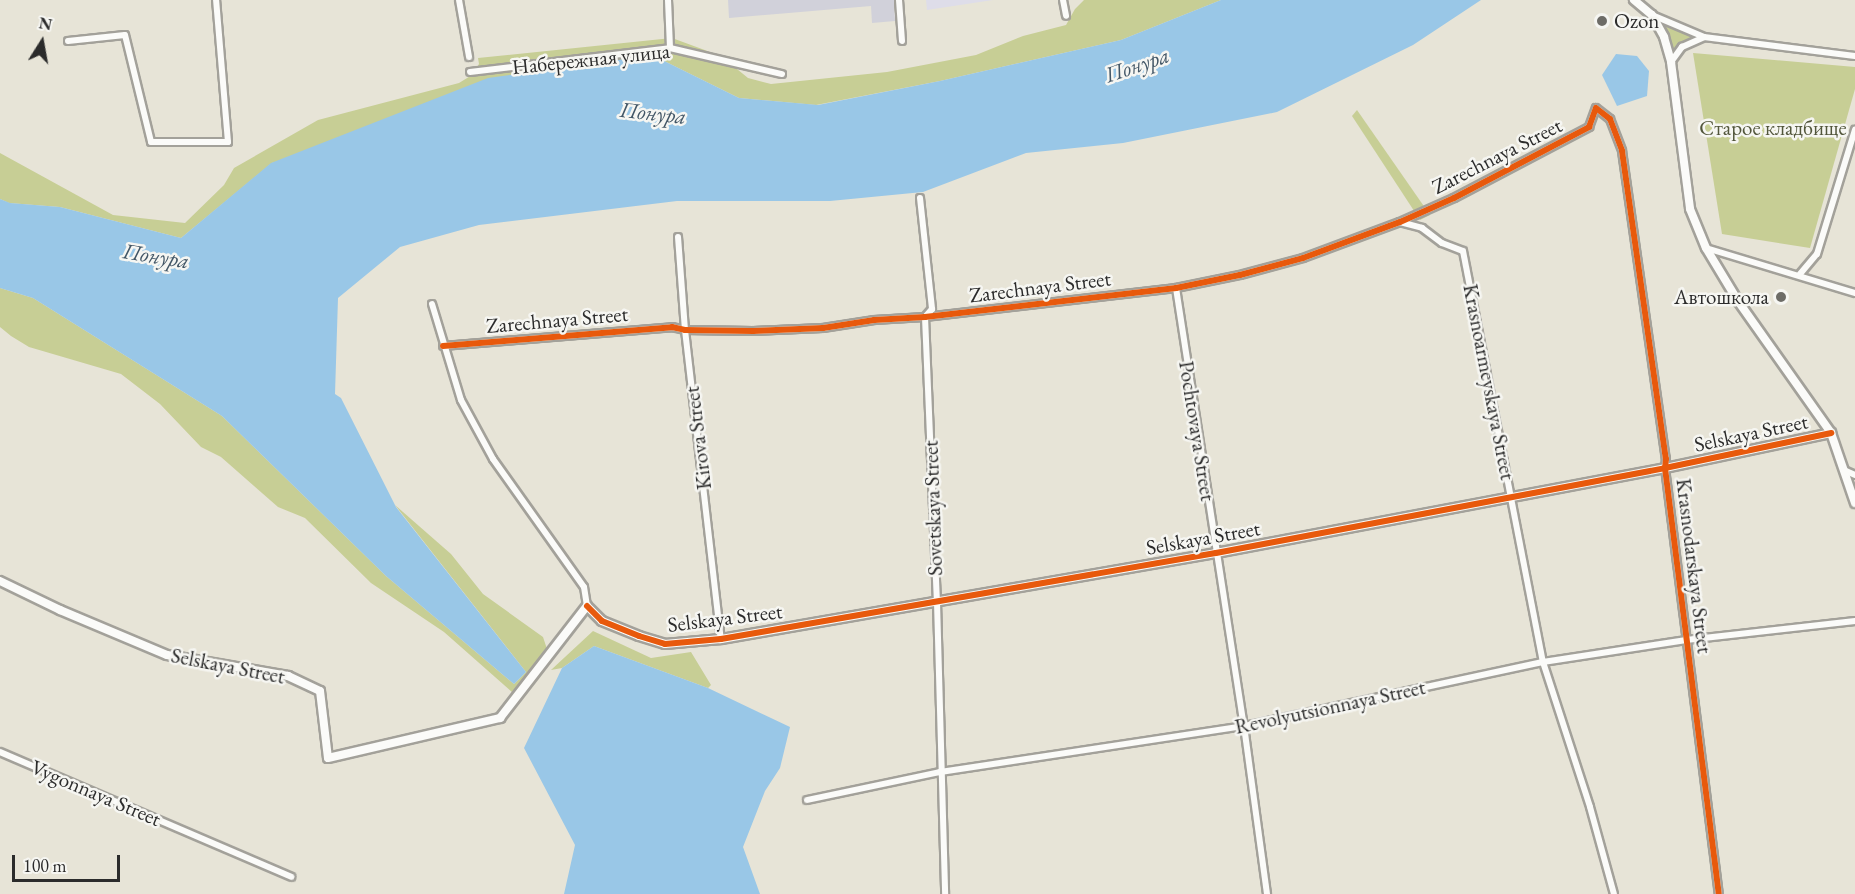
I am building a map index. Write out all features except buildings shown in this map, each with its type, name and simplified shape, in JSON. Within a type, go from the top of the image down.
[{"type":"street","points":[[68,41],[125,35],[151,142],[228,142],[216,0]]},
{"type":"street","points":[[459,0],[469,57]]},
{"type":"street","points":[[668,0],[670,48]]},
{"type":"street","points":[[899,0],[902,41]]},
{"type":"street","points":[[1063,0],[1066,16]]},
{"type":"street","points":[[1634,0],[1652,15],[1704,37],[1855,56]]},
{"type":"street","points":[[1652,15],[1664,37],[1671,62],[1690,209],[1706,248],[1738,301],[1831,433],[1855,503]]},
{"type":"street","points":[[1671,62],[1682,46],[1704,37]]},
{"type":"street","name":"Набережная улица","points":[[470,72],[670,48],[782,74]]},
{"type":"street","name":"Zarechnaya Street","points":[[443,346],[672,327],[686,330],[823,328],[874,320],[925,317],[1176,288],[1240,275],[1303,258],[1400,222],[1454,198],[1589,127],[1596,108]]},
{"type":"street","name":"Krasnodarskaya Street","points":[[1596,108],[1610,119],[1622,151],[1666,459],[1665,468],[1719,894]]},
{"type":"street","points":[[1800,274],[1817,254],[1855,130]]},
{"type":"street","name":"Sovetskaya Street","points":[[920,198],[932,309],[925,317],[937,602],[945,894]]},
{"type":"street","name":"Krasnoarmeyskaya Street","points":[[1400,222],[1422,228],[1442,243],[1463,251],[1543,662],[1614,894]]},
{"type":"street","name":"Kirova Street","points":[[678,237],[686,330],[721,639]]},
{"type":"street","points":[[1706,248],[1800,274],[1855,293]]},
{"type":"street","name":"Pochtovaya Street","points":[[1176,288],[1244,726],[1267,894]]},
{"type":"street","points":[[432,304],[461,400],[493,459],[584,587],[587,606]]},
{"type":"street","name":"Selskaya Street","points":[[0,581],[60,610],[167,655],[288,676],[320,690],[328,758],[501,718],[587,606],[602,621],[665,644],[721,639],[1216,553],[1665,468],[1831,433]]},
{"type":"street","points":[[1845,471],[1855,475]]},
{"type":"street","name":"Revolyutsionnaya Street","points":[[807,800],[940,772],[1244,726],[1543,662],[1686,640],[1855,621]]},
{"type":"street","name":"Vygonnaya Street","points":[[0,752],[291,877]]},
{"type":"shaded area","points":[[728,0],[894,0],[895,21],[872,23],[871,6],[729,18]]},
{"type":"shaded area","points":[[926,0],[993,0],[927,10]]},
{"type":"green space","points":[[1084,0],[1221,0],[1121,40],[940,81],[816,105],[739,98],[652,55],[272,163],[181,238],[60,207],[9,203],[0,199],[0,153],[113,215],[185,223],[224,185],[234,168],[318,120],[459,83],[472,75],[479,64],[478,58],[672,38],[721,56],[748,78],[771,84],[887,72],[976,55],[1023,36],[1066,25],[1075,9]]},
{"type":"green space","points":[[1652,15],[1704,37],[1682,47],[1671,62]]},
{"type":"green space","name":"Старое кладбище","points":[[1693,53],[1855,67],[1855,89],[1810,248],[1722,234]]},
{"type":"green space","points":[[1357,110],[1430,215],[1420,220],[1352,116]]},
{"type":"green space","points":[[0,288],[33,298],[222,416],[386,576],[514,684],[526,672],[395,505],[451,554],[483,594],[543,637],[547,649],[513,693],[444,632],[371,583],[305,518],[278,507],[221,457],[201,447],[160,404],[121,374],[29,347],[11,336],[0,327]]},
{"type":"green space","points":[[593,631],[651,658],[691,652],[711,685],[708,688],[594,646],[562,668],[551,670]]},
{"type":"water","name":"Понура","points":[[1221,0],[1481,0],[1413,45],[1277,112],[1123,143],[1026,153],[923,192],[830,201],[677,201],[479,225],[400,247],[338,298],[335,394],[341,398],[396,507],[526,672],[514,684],[386,576],[222,416],[33,298],[0,288],[0,199],[10,203],[60,207],[181,238],[271,163],[488,78],[652,55],[739,98],[818,105],[940,81],[1121,40]]},
{"type":"water","points":[[1616,54],[1637,56],[1649,71],[1647,96],[1617,106],[1602,75]]},
{"type":"water","points":[[594,646],[708,688],[790,727],[780,768],[765,791],[743,847],[760,894],[564,894],[575,845],[524,748],[562,668]]},
{"type":"cycle path","points":[[443,346],[672,327],[685,330],[753,331],[823,328],[874,320],[925,317],[1176,288],[1240,275],[1303,258],[1400,222],[1454,198],[1589,127],[1596,108],[1610,119],[1622,151],[1666,459],[1665,468],[1719,894]]},
{"type":"cycle path","points":[[587,606],[602,621],[665,644],[721,639],[1216,553],[1665,468],[1831,433]]},
{"type":"place","name":"Ozon","points":[[1602,21]]},
{"type":"place","name":"Автошкола","points":[[1781,297]]}]
